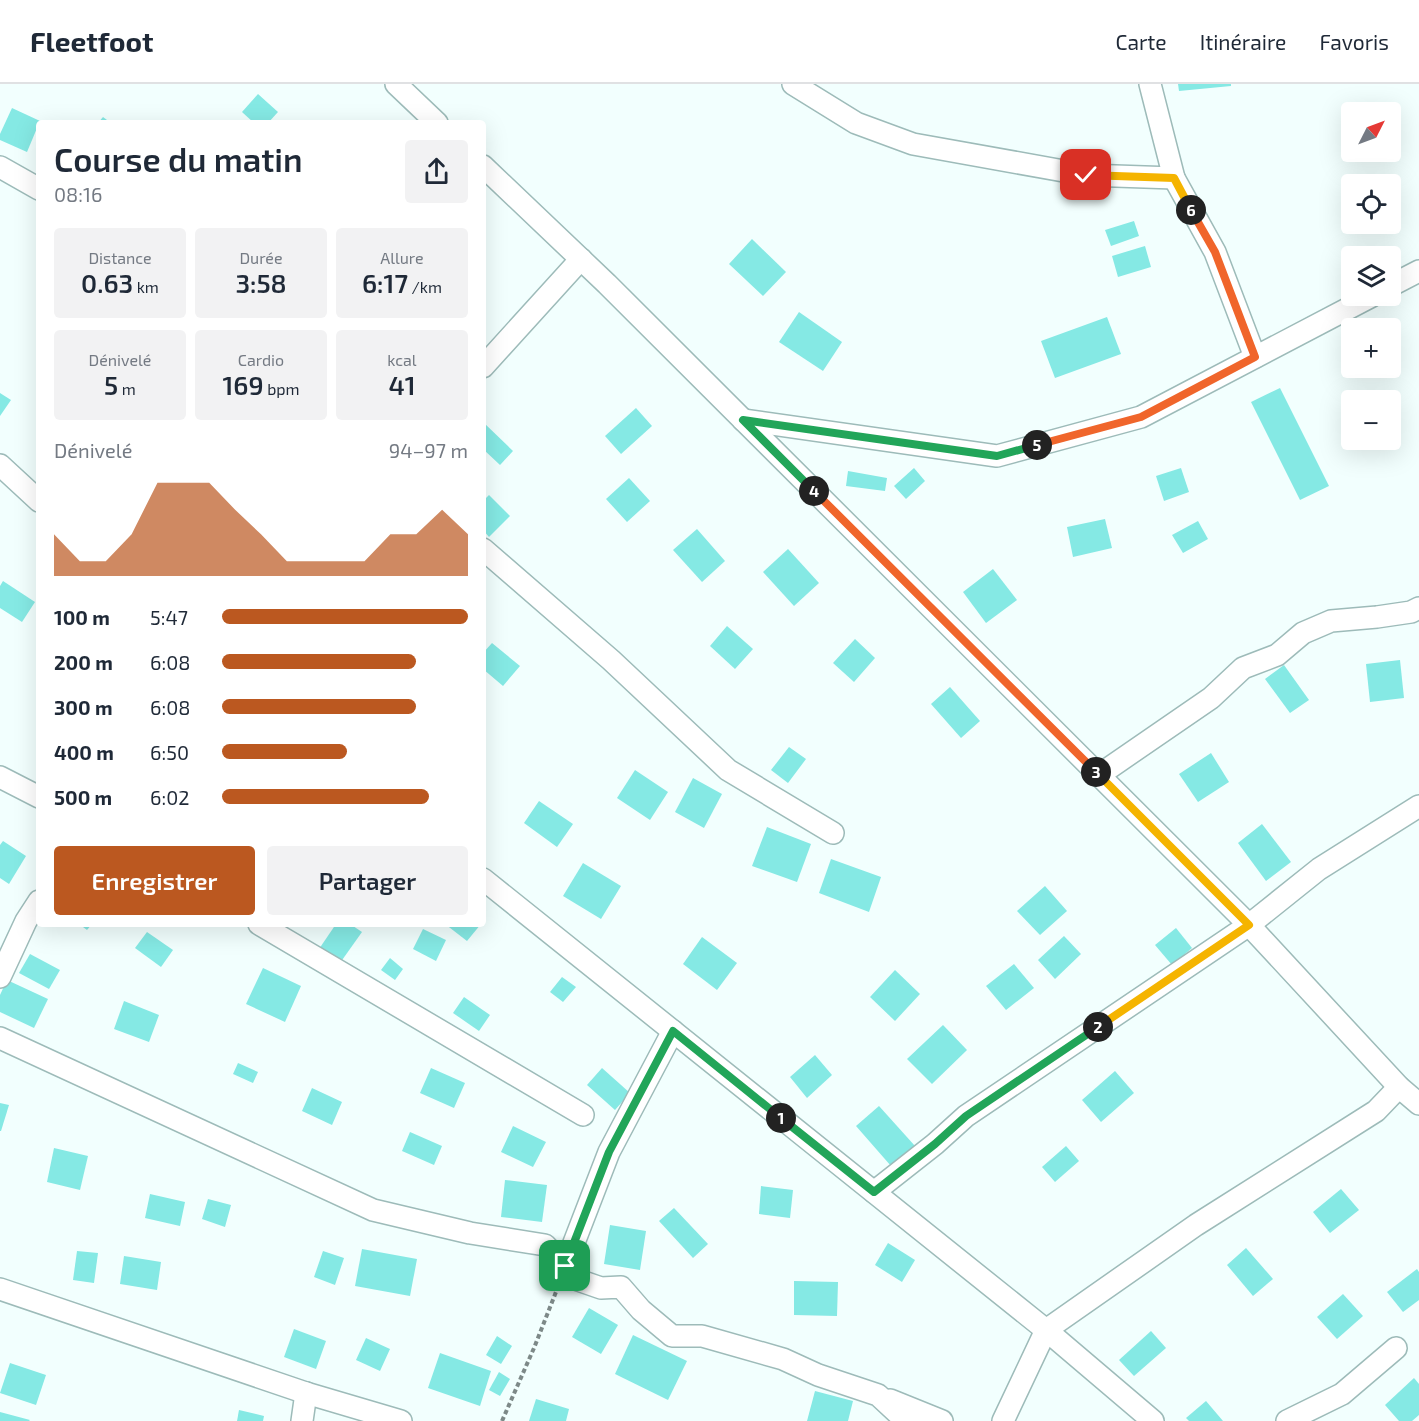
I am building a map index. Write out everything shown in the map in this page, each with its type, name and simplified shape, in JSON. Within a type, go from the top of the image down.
[{"type":"street","points":[[396,84],[434,120]]},
{"type":"street","points":[[792,84],[856,123],[913,144],[1086,175],[1174,178]]},
{"type":"street","points":[[1150,84],[1174,178],[1215,252],[1255,357]]},
{"type":"street","points":[[0,167],[36,187]]},
{"type":"street","points":[[486,169],[581,259],[1249,925],[1399,1087],[1419,1104]]},
{"type":"street","points":[[486,364],[581,259]]},
{"type":"street","points":[[1401,280],[1419,271]]},
{"type":"street","points":[[743,420],[997,456],[1141,417],[1353,306]]},
{"type":"street","points":[[0,465],[36,498]]},
{"type":"street","points":[[486,552],[611,660],[729,770],[832,833]]},
{"type":"street","points":[[1099,775],[1211,699],[1243,668],[1277,655],[1303,633],[1331,621],[1411,612],[1419,608]]},
{"type":"street","points":[[0,777],[36,795]]},
{"type":"street","points":[[874,1192],[935,1144],[966,1116],[1249,925],[1319,870],[1419,806]]},
{"type":"street","points":[[486,881],[1046,1330],[1153,1421]]},
{"type":"street","points":[[0,977],[36,906]]},
{"type":"street","points":[[264,927],[583,1115]]},
{"type":"street","points":[[565,1266],[609,1152],[673,1031]]},
{"type":"street","points":[[0,1038],[373,1210],[470,1233],[545,1245],[575,1280],[601,1288],[621,1287],[641,1310],[672,1336],[702,1336],[783,1359],[818,1376],[878,1395],[942,1421]]},
{"type":"street","points":[[1003,1421],[1046,1330],[1196,1226],[1376,1111],[1399,1087]]},
{"type":"street","points":[[0,1288],[306,1393],[401,1421]]},
{"type":"street","points":[[1287,1421],[1342,1394],[1396,1348]]},
{"type":"street","points":[[302,1421],[306,1393]]},
{"type":"street","points":[[878,1395],[906,1421]]},
{"type":"path","points":[[501,1421],[534,1348],[565,1266]]},
{"type":"building","points":[[1178,84],[1231,84],[1231,86],[1179,91]]},
{"type":"building","points":[[258,94],[278,112],[271,120],[251,120],[242,112]]},
{"type":"building","points":[[12,108],[38,120],[27,152],[0,140],[0,134]]},
{"type":"building","points":[[1134,221],[1139,236],[1111,246],[1105,230]]},
{"type":"building","points":[[752,239],[786,272],[763,296],[729,264]]},
{"type":"building","points":[[1145,246],[1151,267],[1118,277],[1112,256]]},
{"type":"building","points":[[799,312],[842,342],[823,371],[779,342]]},
{"type":"building","points":[[1107,317],[1121,354],[1055,378],[1041,341]]},
{"type":"building","points":[[1280,388],[1329,486],[1300,500],[1251,402]]},
{"type":"building","points":[[0,393],[11,400],[0,416]]},
{"type":"building","points":[[636,408],[652,426],[621,454],[605,436]]},
{"type":"building","points":[[486,425],[513,451],[500,465],[486,452]]},
{"type":"building","points":[[914,468],[925,481],[906,499],[894,486]]},
{"type":"building","points":[[1181,468],[1189,492],[1164,501],[1156,476]]},
{"type":"building","points":[[848,471],[887,478],[885,491],[846,486]]},
{"type":"building","points":[[629,478],[650,501],[627,522],[606,499]]},
{"type":"building","points":[[489,495],[510,516],[489,537],[486,534],[486,498]]},
{"type":"building","points":[[1105,519],[1112,548],[1073,557],[1067,527]]},
{"type":"building","points":[[1198,521],[1208,539],[1183,553],[1172,535]]},
{"type":"building","points":[[697,529],[725,561],[702,582],[673,550]]},
{"type":"building","points":[[788,549],[819,583],[794,606],[763,572]]},
{"type":"building","points":[[993,569],[1017,600],[986,623],[963,592]]},
{"type":"building","points":[[3,581],[35,602],[22,622],[0,608],[0,586]]},
{"type":"building","points":[[727,626],[753,649],[735,669],[710,646]]},
{"type":"building","points":[[855,639],[875,658],[854,682],[833,663]]},
{"type":"building","points":[[492,643],[520,666],[503,686],[486,672],[486,650]]},
{"type":"building","points":[[1400,660],[1404,698],[1370,702],[1366,664]]},
{"type":"building","points":[[1284,665],[1309,700],[1290,713],[1265,679]]},
{"type":"building","points":[[950,687],[980,721],[961,738],[931,704]]},
{"type":"building","points":[[789,747],[806,759],[788,783],[771,770]]},
{"type":"building","points":[[1211,753],[1229,782],[1198,802],[1179,774]]},
{"type":"building","points":[[635,770],[668,792],[650,820],[617,798]]},
{"type":"building","points":[[693,778],[722,794],[704,828],[675,812]]},
{"type":"building","points":[[539,801],[573,824],[557,847],[524,823]]},
{"type":"building","points":[[1262,824],[1291,862],[1266,881],[1238,843]]},
{"type":"building","points":[[767,827],[811,844],[797,882],[752,866]]},
{"type":"building","points":[[3,841],[26,856],[9,884],[0,878],[0,845]]},
{"type":"building","points":[[831,859],[881,877],[869,912],[819,893]]},
{"type":"building","points":[[583,863],[621,886],[601,919],[563,896]]},
{"type":"building","points":[[1045,886],[1067,911],[1040,935],[1017,911]]},
{"type":"building","points":[[334,927],[354,927],[362,932],[340,963],[319,949]]},
{"type":"building","points":[[449,927],[479,927],[467,941]]},
{"type":"building","points":[[1176,928],[1192,948],[1172,965],[1155,945]]},
{"type":"building","points":[[423,929],[446,940],[436,961],[413,949]]},
{"type":"building","points":[[147,932],[173,950],[161,967],[135,948]]},
{"type":"building","points":[[1064,936],[1081,954],[1055,979],[1038,960]]},
{"type":"building","points":[[702,937],[737,963],[717,990],[683,964]]},
{"type":"building","points":[[30,954],[60,970],[49,989],[19,973]]},
{"type":"building","points":[[390,958],[403,969],[395,980],[381,970]]},
{"type":"building","points":[[1014,964],[1034,988],[1006,1010],[986,986]]},
{"type":"building","points":[[263,968],[301,986],[285,1022],[246,1004]]},
{"type":"building","points":[[895,970],[920,994],[895,1021],[870,997]]},
{"type":"building","points":[[562,977],[576,987],[563,1002],[550,992]]},
{"type":"building","points":[[7,980],[48,999],[34,1028],[0,1012],[0,995]]},
{"type":"building","points":[[464,997],[490,1015],[479,1031],[453,1013]]},
{"type":"building","points":[[124,1001],[159,1015],[149,1042],[114,1029]]},
{"type":"building","points":[[943,1025],[967,1050],[932,1084],[907,1059]]},
{"type":"building","points":[[815,1055],[832,1075],[807,1098],[790,1077]]},
{"type":"building","points":[[238,1063],[258,1072],[253,1083],[233,1074]]},
{"type":"building","points":[[431,1068],[465,1083],[454,1108],[420,1093]]},
{"type":"building","points":[[602,1068],[630,1093],[615,1110],[587,1085]]},
{"type":"building","points":[[1115,1071],[1134,1093],[1101,1122],[1082,1100]]},
{"type":"building","points":[[312,1088],[342,1102],[332,1125],[302,1111]]},
{"type":"building","points":[[0,1103],[9,1105],[1,1131],[0,1131]]},
{"type":"building","points":[[879,1106],[915,1146],[891,1166],[856,1126]]},
{"type":"building","points":[[513,1126],[546,1142],[533,1167],[501,1152]]},
{"type":"building","points":[[410,1132],[442,1146],[434,1165],[402,1151]]},
{"type":"building","points":[[1066,1146],[1079,1161],[1055,1182],[1042,1167]]},
{"type":"building","points":[[54,1148],[88,1156],[80,1190],[47,1182]]},
{"type":"building","points":[[505,1180],[547,1185],[542,1222],[501,1217]]},
{"type":"building","points":[[761,1186],[793,1190],[790,1218],[759,1214]]},
{"type":"building","points":[[1341,1189],[1359,1210],[1330,1233],[1313,1212]]},
{"type":"building","points":[[150,1194],[185,1202],[180,1226],[145,1218]]},
{"type":"building","points":[[208,1199],[231,1205],[225,1227],[202,1219]]},
{"type":"building","points":[[674,1208],[708,1244],[693,1258],[659,1221]]},
{"type":"building","points":[[610,1225],[646,1231],[640,1270],[604,1264]]},
{"type":"building","points":[[888,1243],[915,1260],[902,1282],[875,1265]]},
{"type":"building","points":[[1246,1248],[1273,1279],[1253,1296],[1227,1265]]},
{"type":"building","points":[[362,1249],[417,1259],[410,1296],[355,1286]]},
{"type":"building","points":[[77,1251],[98,1253],[94,1283],[73,1280]]},
{"type":"building","points":[[323,1251],[344,1258],[335,1285],[314,1277]]},
{"type":"building","points":[[124,1256],[161,1262],[157,1290],[120,1284]]},
{"type":"building","points":[[1417,1269],[1419,1272],[1419,1300],[1403,1312],[1387,1292]]},
{"type":"building","points":[[794,1281],[838,1282],[837,1316],[794,1315]]},
{"type":"building","points":[[1343,1294],[1363,1316],[1337,1339],[1317,1317]]},
{"type":"building","points":[[589,1308],[618,1325],[601,1354],[572,1337]]},
{"type":"building","points":[[294,1329],[326,1341],[316,1369],[284,1357]]},
{"type":"building","points":[[1151,1331],[1166,1348],[1134,1376],[1119,1360]]},
{"type":"building","points":[[633,1335],[687,1361],[668,1400],[615,1374]]},
{"type":"building","points":[[497,1336],[512,1346],[501,1364],[486,1355]]},
{"type":"building","points":[[366,1338],[390,1349],[380,1371],[356,1360]]},
{"type":"building","points":[[440,1353],[491,1371],[480,1406],[428,1388]]},
{"type":"building","points":[[10,1363],[46,1375],[36,1405],[0,1393]]},
{"type":"building","points":[[499,1372],[510,1379],[500,1396],[489,1390]]},
{"type":"building","points":[[1414,1378],[1419,1384],[1419,1415],[1412,1421],[1399,1421],[1385,1405]]},
{"type":"building","points":[[815,1391],[853,1401],[848,1421],[807,1421]]},
{"type":"building","points":[[536,1399],[569,1409],[566,1421],[529,1421]]},
{"type":"building","points":[[1206,1401],[1223,1421],[1189,1421],[1186,1418]]},
{"type":"building","points":[[239,1410],[264,1416],[263,1421],[237,1421]]},
{"type":"building","points":[[0,1412],[30,1420],[0,1421]]},
{"type":"route","points":[[565,1266],[609,1152],[673,1031],[874,1192],[935,1144],[966,1116],[1249,925],[743,420],[997,456],[1141,417],[1255,357],[1215,252],[1174,178],[1086,175]]}]
